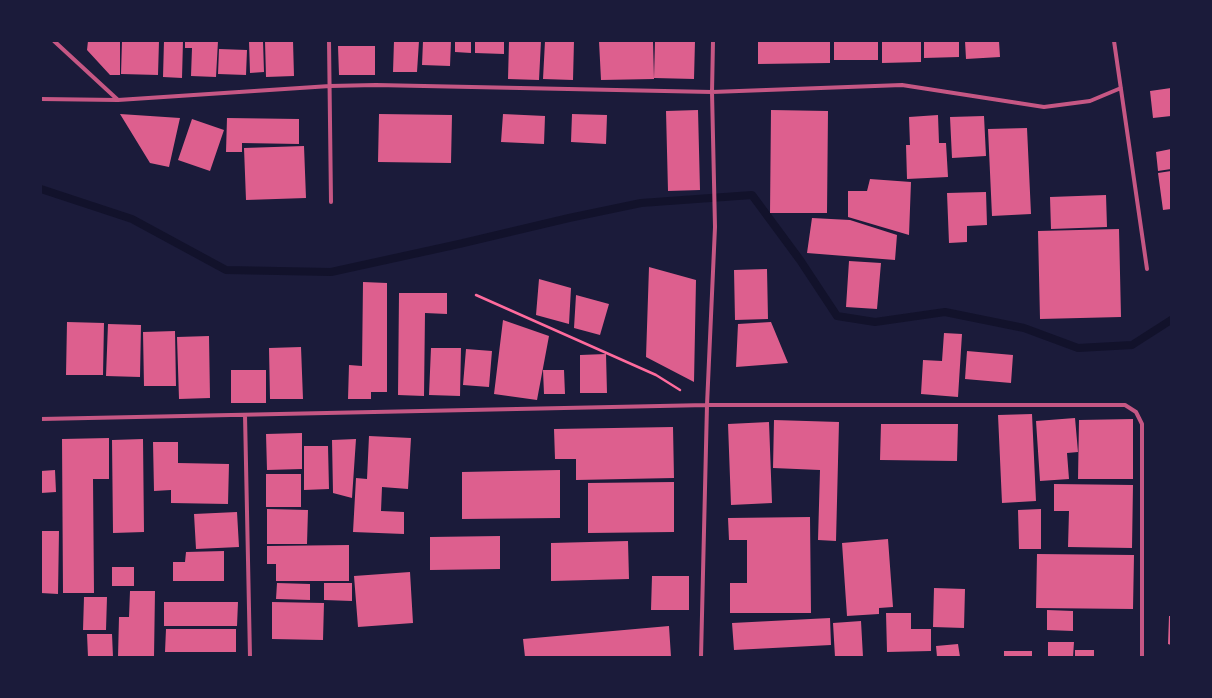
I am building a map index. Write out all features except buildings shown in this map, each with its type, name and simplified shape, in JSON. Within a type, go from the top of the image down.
[{"type":"street","points":[[54,41],[118,100]]},
{"type":"street","points":[[328,41],[331,202]]},
{"type":"street","points":[[701,657],[707,405],[715,227],[715,167],[712,92],[713,41]]},
{"type":"street","points":[[1114,41],[1147,269]]},
{"type":"street","points":[[41,99],[118,100],[330,86],[376,85],[712,92],[902,85],[1044,107],[1090,100],[1121,88]]},
{"type":"street","points":[[41,419],[246,416],[707,405],[1124,405],[1136,412],[1142,424],[1142,657]]},
{"type":"street","points":[[246,416],[250,657]]},
{"type":"path","points":[[476,295],[656,376],[681,390]]},
{"type":"waterway","points":[[41,189],[132,219],[226,270],[331,272],[641,203],[752,195],[800,260],[837,316],[875,322],[945,312],[1024,328],[1078,348],[1132,345],[1171,320]]}]
